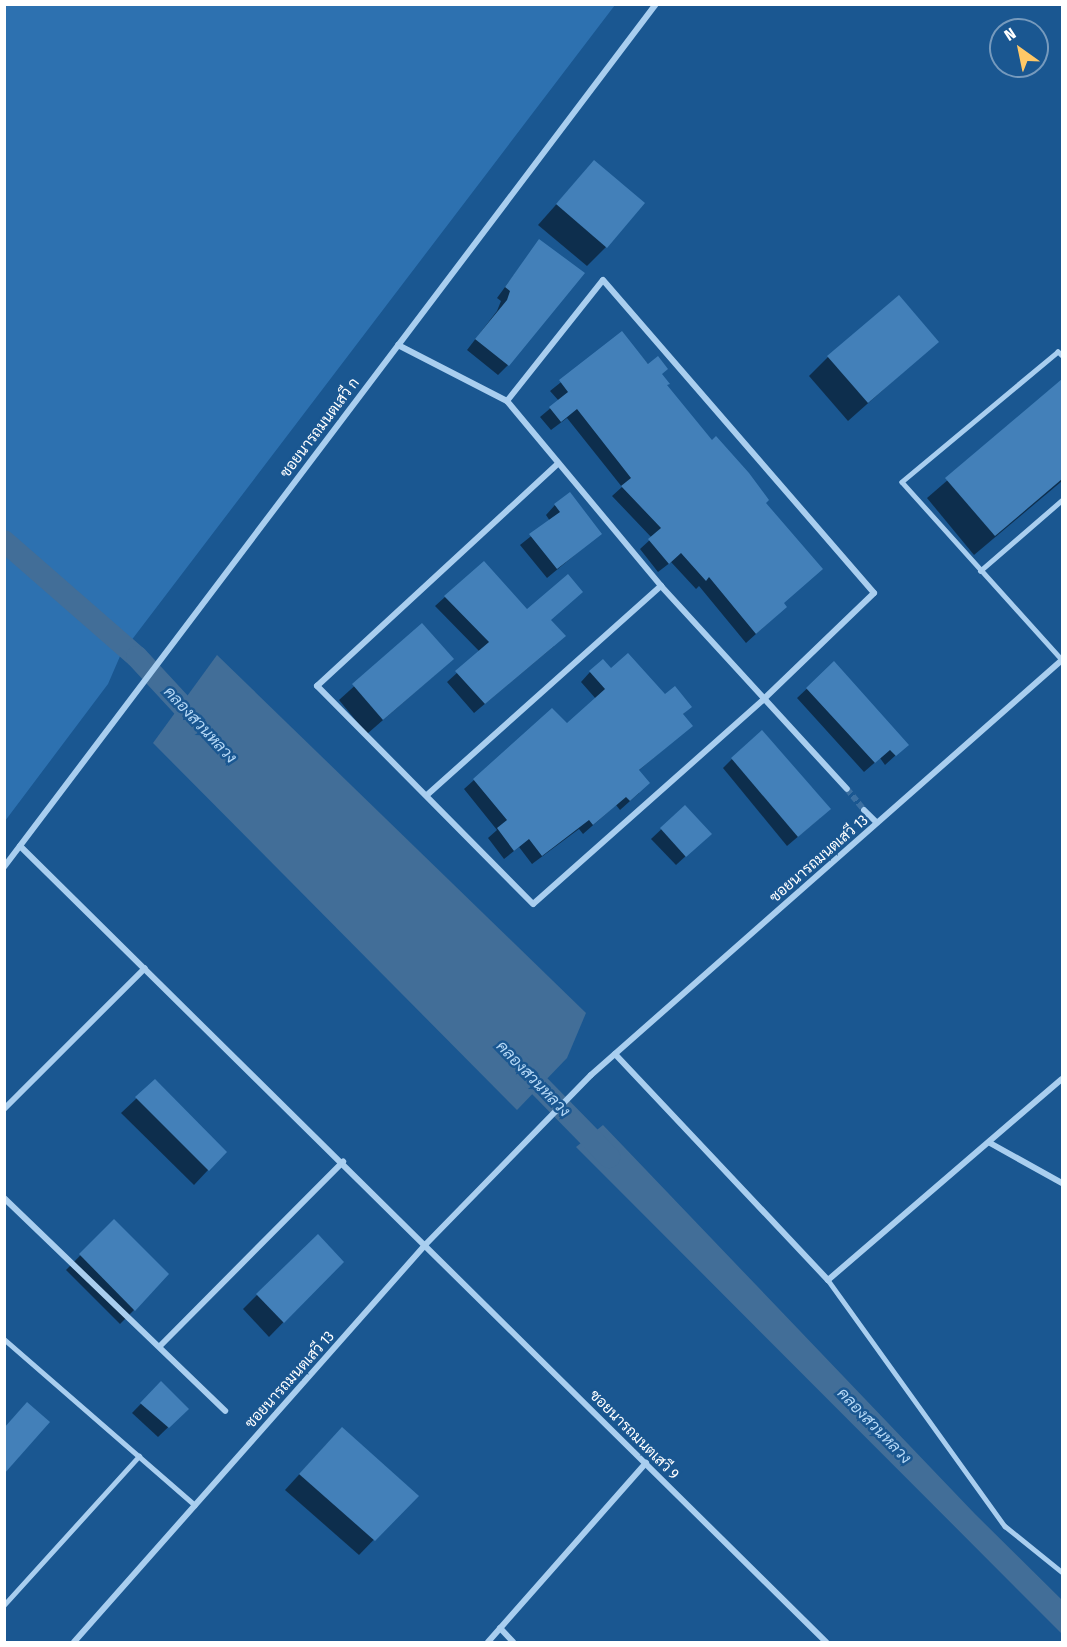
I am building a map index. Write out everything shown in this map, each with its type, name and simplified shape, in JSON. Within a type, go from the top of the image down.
[{"type":"street","name":"ซอยนารถมนตเสวี ก","points":[[4,867],[656,4]]},
{"type":"street","points":[[507,401],[603,280],[874,593],[763,700],[533,904],[316,686],[558,464]]},
{"type":"street","points":[[398,345],[507,401],[661,586],[763,700],[847,789]]},
{"type":"street","points":[[427,795],[661,586]]},
{"type":"street","name":"ซอยนารถมนตเสวี 13","points":[[74,1642],[426,1244],[591,1075],[1062,660]]},
{"type":"street","points":[[864,810],[877,823]]},
{"type":"street","name":"ซอยนารถมนตเสวี 9","points":[[20,846],[343,1162],[826,1642]]},
{"type":"street","points":[[4,1109],[145,968]]},
{"type":"street","points":[[615,1054],[828,1280],[990,1143],[1062,1078]]},
{"type":"street","points":[[990,1143],[1062,1183]]},
{"type":"street","points":[[160,1346],[343,1162]]},
{"type":"street","points":[[4,1198],[225,1411]]},
{"type":"street","points":[[488,1642],[646,1463]]},
{"type":"street","points":[[500,1628],[513,1642]]},
{"type":"lane","points":[[1062,356],[1058,352],[902,482],[1062,660]]},
{"type":"lane","points":[[980,571],[1062,500]]},
{"type":"lane","points":[[828,1280],[1005,1526],[1062,1572]]},
{"type":"lane","points":[[4,1339],[195,1504]]},
{"type":"lane","points":[[4,1605],[139,1456]]},
{"type":"shaded area","points":[[5,4],[615,5],[121,654],[108,684],[5,821]]},
{"type":"water","points":[[217,655],[586,1013],[567,1058],[517,1110],[153,743]]},
{"type":"water","points":[[603,1125],[975,1514],[1062,1600],[1062,1634],[576,1147]]},
{"type":"building","points":[[594,160],[645,203],[607,248],[556,204]]},
{"type":"building","points":[[539,239],[585,273],[509,366],[475,339],[507,300],[510,291],[505,287]]},
{"type":"building","points":[[899,295],[939,342],[868,403],[827,356]]},
{"type":"building","points":[[622,331],[648,364],[658,356],[668,369],[662,374],[670,384],[667,385],[712,440],[716,436],[749,473],[769,500],[766,503],[823,569],[784,603],[787,607],[756,634],[709,577],[706,581],[681,553],[669,564],[648,539],[661,528],[621,486],[631,478],[577,409],[561,422],[549,407],[568,392],[559,380]]},
{"type":"building","points":[[1062,379],[1062,479],[995,536],[945,478]]},
{"type":"building","points":[[570,492],[602,534],[557,569],[529,534],[560,512],[554,504]]},
{"type":"building","points":[[484,561],[527,609],[568,574],[583,592],[551,620],[566,636],[485,704],[455,671],[489,642],[444,596]]},
{"type":"building","points":[[422,623],[454,659],[383,720],[352,684]]},
{"type":"building","points":[[628,653],[665,694],[675,686],[692,707],[683,714],[693,726],[639,770],[650,783],[630,801],[626,797],[593,825],[589,820],[542,856],[529,839],[514,851],[497,828],[507,820],[473,779],[552,708],[567,723],[605,689],[589,671],[603,659],[611,668]]},
{"type":"building","points":[[834,661],[909,745],[896,756],[890,750],[875,763],[806,688]]},
{"type":"building","points":[[762,730],[831,809],[798,837],[731,758]]},
{"type":"building","points":[[685,805],[712,834],[686,857],[660,828]]},
{"type":"building","points":[[155,1079],[227,1152],[209,1171],[135,1097]]},
{"type":"building","points":[[114,1219],[169,1274],[135,1311],[79,1254]]},
{"type":"building","points":[[318,1234],[344,1262],[284,1323],[256,1294]]},
{"type":"building","points":[[161,1381],[189,1409],[169,1428],[140,1403]]},
{"type":"building","points":[[27,1402],[50,1422],[4,1474],[4,1428]]},
{"type":"building","points":[[342,1427],[419,1496],[375,1541],[299,1474]]},
{"type":"waterway","name":"คลองสวนหลวง","points":[[4,541],[137,657],[201,726]]},
{"type":"waterway","name":"คลองสวนหลวง","points":[[519,1065],[609,1157]]},
{"type":"tunnel","points":[[847,789],[864,810]]}]
